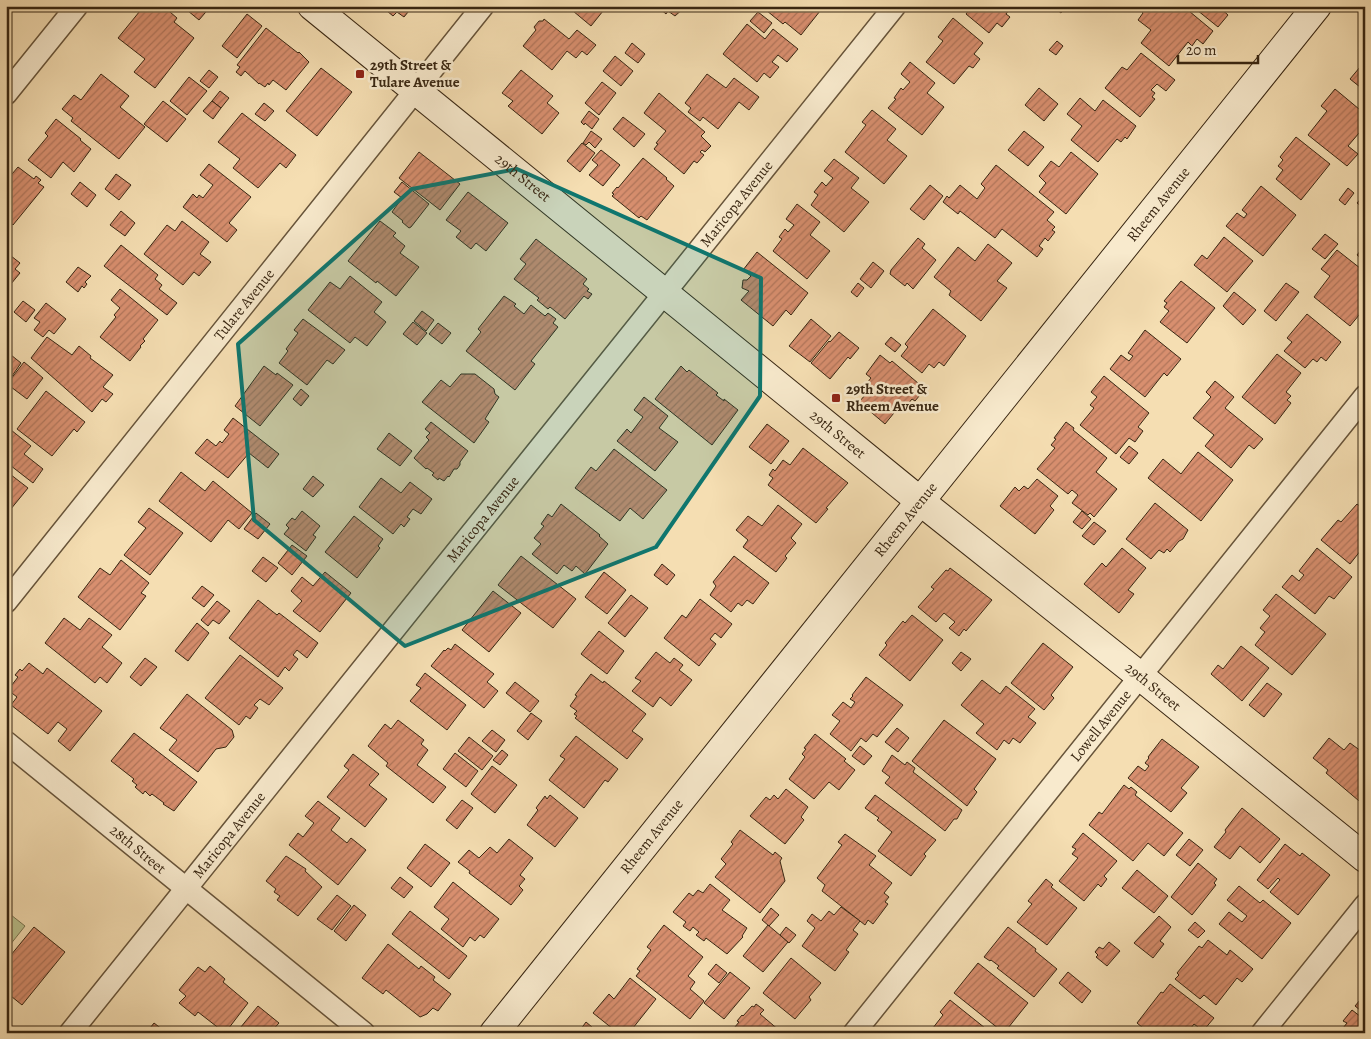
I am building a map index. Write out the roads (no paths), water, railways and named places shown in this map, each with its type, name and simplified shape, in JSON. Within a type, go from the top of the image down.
[{"type":"street","points":[[6,94],[77,6]]},
{"type":"street","name":"29th Street","points":[[312,6],[920,501],[1365,858]]},
{"type":"street","name":"Tulare Avenue","points":[[6,602],[483,6]]},
{"type":"street","name":"Maricopa Avenue","points":[[70,1033],[895,6]]},
{"type":"street","name":"Rheem Avenue","points":[[494,1033],[1317,6]]},
{"type":"street","name":"Lowell Avenue","points":[[854,1033],[1365,396]]},
{"type":"street","name":"28th Street","points":[[6,742],[364,1033]]},
{"type":"street","points":[[1262,1033],[1365,905]]},
{"type":"place","name":"29th Street & Tulare Avenue","points":[[360,74]]},
{"type":"place","name":"29th Street & Rheem Avenue","points":[[836,398]]}]
